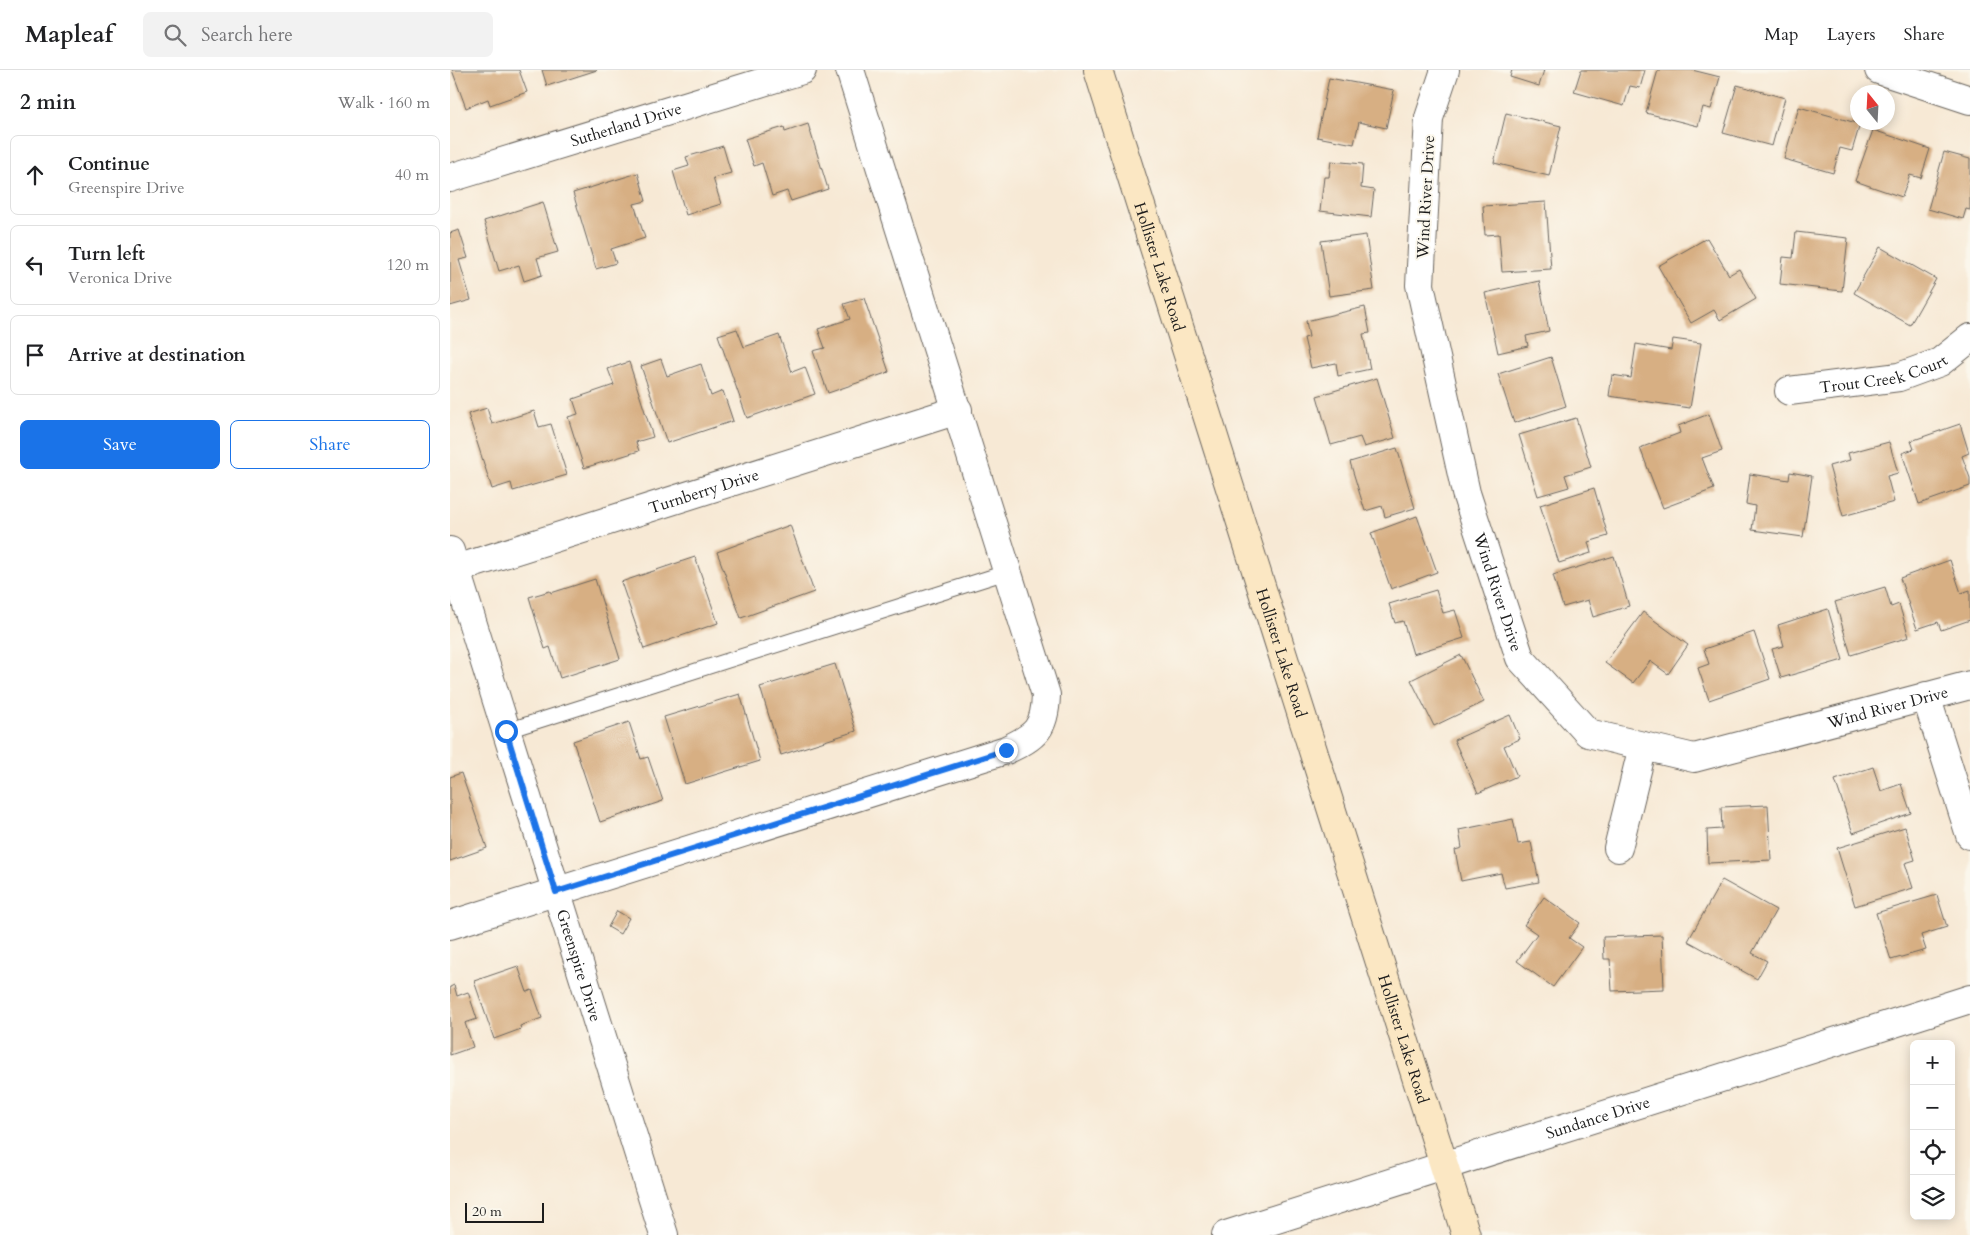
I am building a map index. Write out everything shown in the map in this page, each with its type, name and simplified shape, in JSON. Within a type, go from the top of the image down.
[{"type":"street","name":"Sutherland Drive","points":[[450,178],[802,70]]},
{"type":"street","points":[[450,925],[1006,750],[1024,742],[1038,729],[1046,715],[1046,695],[850,70]]},
{"type":"street","name":"Hollister Lake Road","points":[[1098,70],[1466,1235]]},
{"type":"street","name":"Wind River Drive","points":[[1445,70],[1430,118],[1420,285],[1466,493],[1520,658],[1588,733],[1694,758],[1970,685]]},
{"type":"street","points":[[1879,70],[1970,100]]},
{"type":"street","name":"Trout Creek Court","points":[[1789,391],[1899,377],[1940,362],[1970,338]]},
{"type":"street","name":"Turnberry Drive","points":[[452,564],[958,410]]},
{"type":"street","name":"Greenspire Drive","points":[[452,564],[664,1235]]},
{"type":"street","points":[[1926,696],[1970,835]]},
{"type":"street","points":[[1618,848],[1643,746]]},
{"type":"street","name":"Sundance Drive","points":[[1226,1235],[1970,998]]},
{"type":"lane","points":[[506,731],[1007,572]]},
{"type":"building","points":[[452,70],[519,70],[527,92],[490,105],[488,99],[466,108]]},
{"type":"building","points":[[542,70],[597,70],[547,86]]},
{"type":"building","points":[[1512,70],[1544,70],[1539,86],[1510,77]]},
{"type":"building","points":[[1581,70],[1645,70],[1640,88],[1630,86],[1624,106],[1574,92]]},
{"type":"building","points":[[1658,70],[1692,70],[1720,77],[1711,109],[1703,107],[1698,126],[1646,113]]},
{"type":"building","points":[[1329,78],[1394,90],[1386,128],[1359,122],[1354,144],[1317,137]]},
{"type":"building","points":[[1737,85],[1785,98],[1772,146],[1723,133]]},
{"type":"building","points":[[1799,107],[1850,121],[1850,130],[1858,130],[1852,151],[1840,148],[1833,173],[1784,159]]},
{"type":"building","points":[[1506,113],[1561,126],[1549,176],[1494,163]]},
{"type":"building","points":[[808,124],[828,189],[791,201],[787,191],[772,196],[762,163],[754,166],[745,139],[784,127],[785,132]]},
{"type":"building","points":[[1873,130],[1930,149],[1921,178],[1910,175],[1902,197],[1855,181]]},
{"type":"building","points":[[723,146],[731,173],[713,178],[721,204],[686,215],[673,171],[689,166],[686,157]]},
{"type":"building","points":[[1944,152],[1970,159],[1970,210],[1966,209],[1963,219],[1928,209]]},
{"type":"building","points":[[1331,161],[1363,164],[1361,188],[1374,190],[1371,217],[1320,211],[1324,177],[1329,177]]},
{"type":"building","points":[[638,173],[646,201],[634,204],[645,238],[611,249],[616,263],[596,269],[573,193]]},
{"type":"building","points":[[543,202],[558,252],[537,258],[542,275],[524,281],[519,265],[499,271],[484,221]]},
{"type":"building","points":[[1546,202],[1551,269],[1502,272],[1499,234],[1485,235],[1483,206]]},
{"type":"building","points":[[459,230],[468,258],[459,260],[471,300],[450,306],[450,233]]},
{"type":"building","points":[[1796,232],[1848,238],[1842,291],[1780,284],[1783,257],[1793,258]]},
{"type":"building","points":[[1366,235],[1374,290],[1329,296],[1321,241]]},
{"type":"building","points":[[1707,238],[1729,275],[1739,269],[1756,299],[1720,320],[1714,310],[1691,323],[1658,266]]},
{"type":"building","points":[[1880,247],[1936,279],[1910,325],[1854,293]]},
{"type":"building","points":[[1539,281],[1549,331],[1526,336],[1528,346],[1498,353],[1485,293]]},
{"type":"building","points":[[864,298],[889,372],[828,393],[813,351],[825,348],[818,329],[850,319],[844,304]]},
{"type":"building","points":[[1365,307],[1370,333],[1363,334],[1370,369],[1338,376],[1336,363],[1311,368],[1304,338],[1309,337],[1306,321]]},
{"type":"building","points":[[737,329],[744,347],[779,335],[792,372],[805,367],[815,394],[747,418],[718,335]]},
{"type":"building","points":[[1673,339],[1701,343],[1690,408],[1609,396],[1612,375],[1631,378],[1636,344],[1671,350]]},
{"type":"building","points":[[1551,357],[1566,406],[1514,423],[1498,374]]},
{"type":"building","points":[[661,359],[667,376],[701,364],[711,396],[723,391],[733,421],[667,443],[641,366]]},
{"type":"building","points":[[629,362],[653,437],[636,442],[639,451],[584,468],[568,417],[578,414],[573,399],[614,385],[608,369]]},
{"type":"building","points":[[1377,378],[1395,438],[1364,447],[1360,437],[1331,445],[1317,396]]},
{"type":"building","points":[[487,408],[492,424],[534,411],[539,427],[551,424],[567,475],[513,491],[511,483],[492,489],[468,414]]},
{"type":"building","points":[[1709,414],[1722,451],[1702,458],[1714,489],[1663,508],[1640,448],[1680,433],[1678,426]]},
{"type":"building","points":[[1576,418],[1591,467],[1565,475],[1569,487],[1538,496],[1519,435]]},
{"type":"building","points":[[1960,424],[1969,453],[1962,456],[1970,478],[1970,486],[1919,504],[1902,453],[1914,449],[1911,441]]},
{"type":"building","points":[[1889,442],[1898,473],[1887,476],[1894,502],[1843,516],[1829,466],[1850,460],[1848,453]]},
{"type":"building","points":[[1397,448],[1415,508],[1385,517],[1382,506],[1365,511],[1350,462]]},
{"type":"building","points":[[1790,472],[1812,476],[1803,537],[1752,530],[1755,506],[1746,504],[1750,474],[1789,480]]},
{"type":"building","points":[[1594,488],[1608,536],[1588,542],[1591,553],[1559,563],[1540,505]]},
{"type":"building","points":[[1417,516],[1437,572],[1391,589],[1371,533]]},
{"type":"building","points":[[790,525],[814,592],[741,618],[717,552]]},
{"type":"building","points":[[1614,556],[1629,606],[1593,617],[1588,600],[1563,607],[1553,575]]},
{"type":"building","points":[[695,557],[718,623],[644,649],[621,582]]},
{"type":"building","points":[[1950,560],[1961,593],[1970,590],[1970,620],[1941,630],[1938,622],[1917,629],[1900,578]]},
{"type":"building","points":[[595,579],[620,659],[560,678],[550,647],[545,649],[529,597],[550,591],[551,593]]},
{"type":"building","points":[[1885,587],[1891,607],[1899,604],[1909,637],[1851,655],[1835,602]]},
{"type":"building","points":[[1436,590],[1443,613],[1455,610],[1464,638],[1413,654],[1403,621],[1395,623],[1389,604]]},
{"type":"building","points":[[1828,609],[1843,660],[1781,678],[1772,649],[1784,646],[1778,625]]},
{"type":"building","points":[[1643,612],[1688,645],[1668,674],[1650,661],[1633,683],[1605,663]]},
{"type":"building","points":[[1754,632],[1770,679],[1709,700],[1698,668],[1709,664],[1704,649]]},
{"type":"building","points":[[1461,655],[1484,702],[1434,726],[1411,680]]},
{"type":"building","points":[[835,664],[856,731],[781,755],[760,687]]},
{"type":"building","points":[[740,694],[760,761],[685,784],[664,717]]},
{"type":"building","points":[[1510,715],[1520,739],[1504,746],[1517,776],[1478,793],[1454,740]]},
{"type":"building","points":[[629,722],[641,759],[648,757],[663,801],[600,822],[573,741]]},
{"type":"building","points":[[1873,767],[1881,791],[1901,784],[1911,813],[1853,833],[1835,780]]},
{"type":"building","points":[[461,773],[487,848],[450,861],[450,777]]},
{"type":"building","points":[[1768,805],[1771,860],[1708,863],[1707,830],[1722,829],[1721,807]]},
{"type":"building","points":[[1513,819],[1518,844],[1531,842],[1539,882],[1505,888],[1501,873],[1461,881],[1455,850],[1462,848],[1459,830]]},
{"type":"building","points":[[1905,827],[1915,860],[1905,863],[1913,888],[1855,906],[1837,848]]},
{"type":"building","points":[[1722,880],[1776,910],[1752,953],[1767,961],[1757,979],[1688,941]]},
{"type":"building","points":[[1937,895],[1947,927],[1921,935],[1926,950],[1891,960],[1876,913]]},
{"type":"building","points":[[1544,897],[1580,923],[1569,938],[1582,947],[1553,987],[1517,961],[1537,934],[1524,925]]},
{"type":"building","points":[[617,911],[629,918],[620,934],[608,927]]},
{"type":"building","points":[[1662,935],[1664,989],[1612,991],[1610,959],[1604,959],[1603,937]]},
{"type":"building","points":[[518,966],[527,992],[532,990],[542,1018],[520,1026],[521,1029],[494,1039],[474,981]]},
{"type":"building","points":[[454,985],[457,996],[468,992],[477,1019],[465,1023],[473,1047],[450,1055],[450,987]]},
{"type":"route","points":[[506,731],[556,892],[1006,750]]}]
